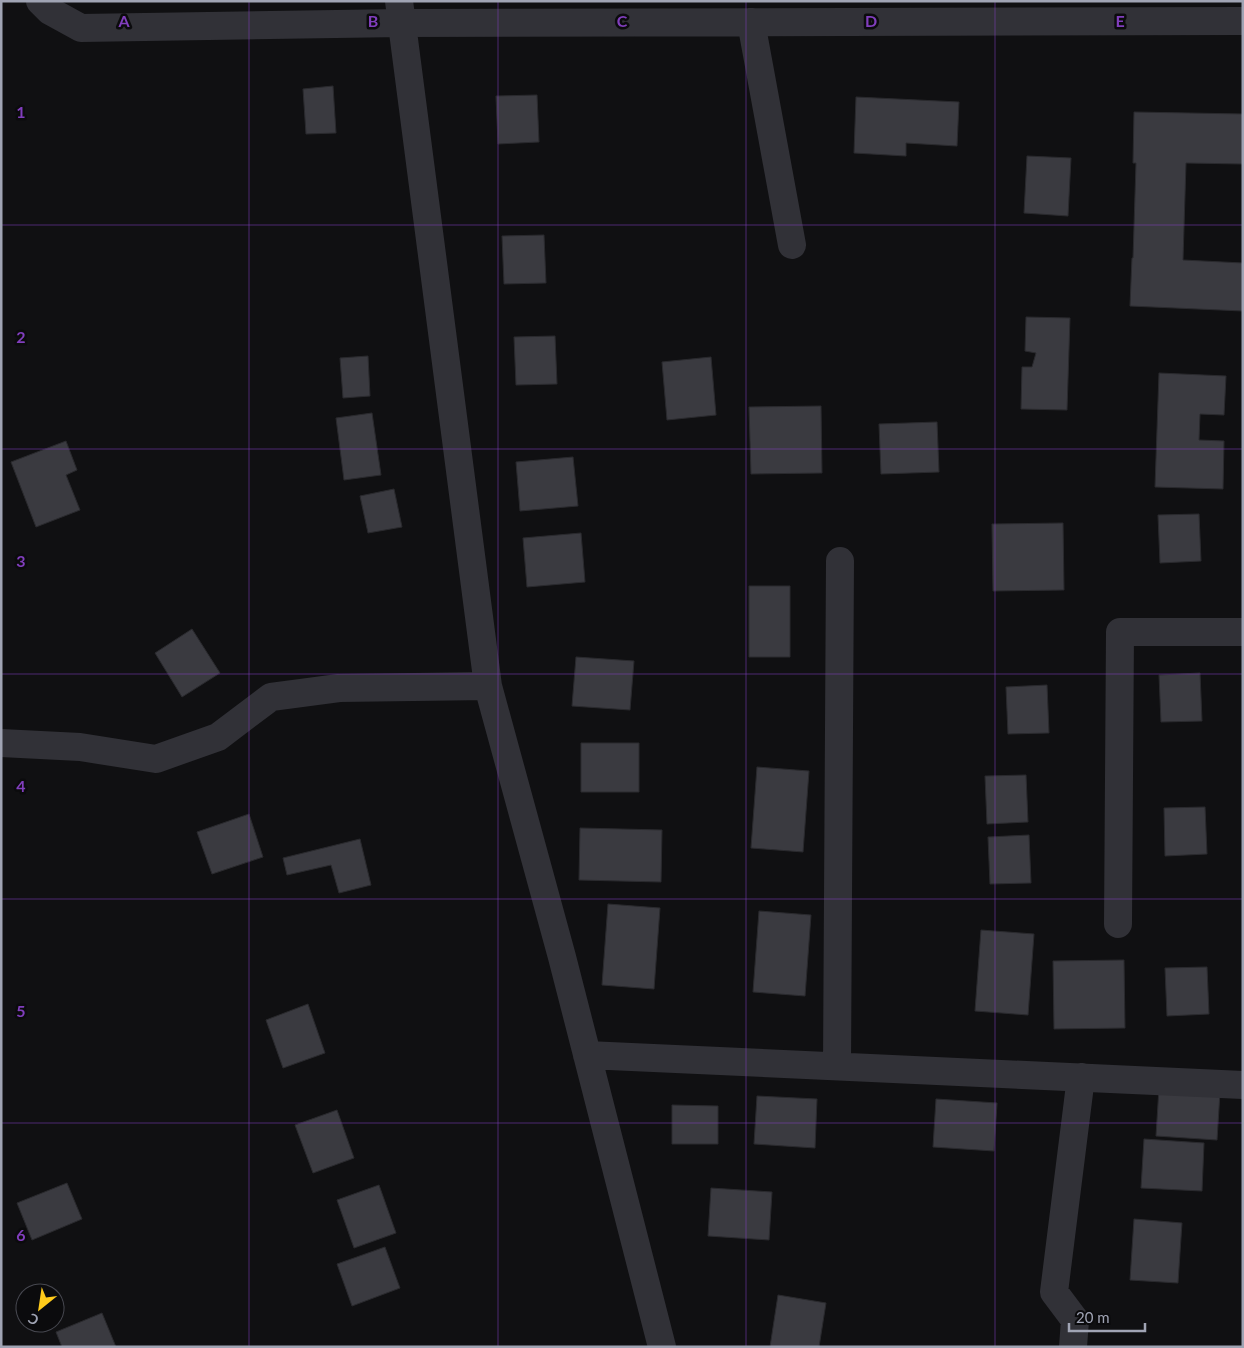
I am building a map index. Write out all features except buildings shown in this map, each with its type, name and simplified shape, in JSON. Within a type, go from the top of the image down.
[{"type":"street","points":[[40,1],[50,11],[81,28],[400,12],[751,22],[1067,11],[1243,21]]},
{"type":"street","points":[[400,12],[488,686],[587,1055],[662,1347]]},
{"type":"street","points":[[751,22],[792,245]]},
{"type":"street","points":[[837,1066],[840,561]]},
{"type":"street","points":[[1118,924],[1120,632],[1243,632]]},
{"type":"street","points":[[1,743],[80,747],[156,759],[218,736],[271,698],[339,688],[488,686]]},
{"type":"street","points":[[587,1055],[1243,1085]]},
{"type":"street","points":[[1073,1347],[1075,1320],[1054,1292],[1081,1077]]}]
